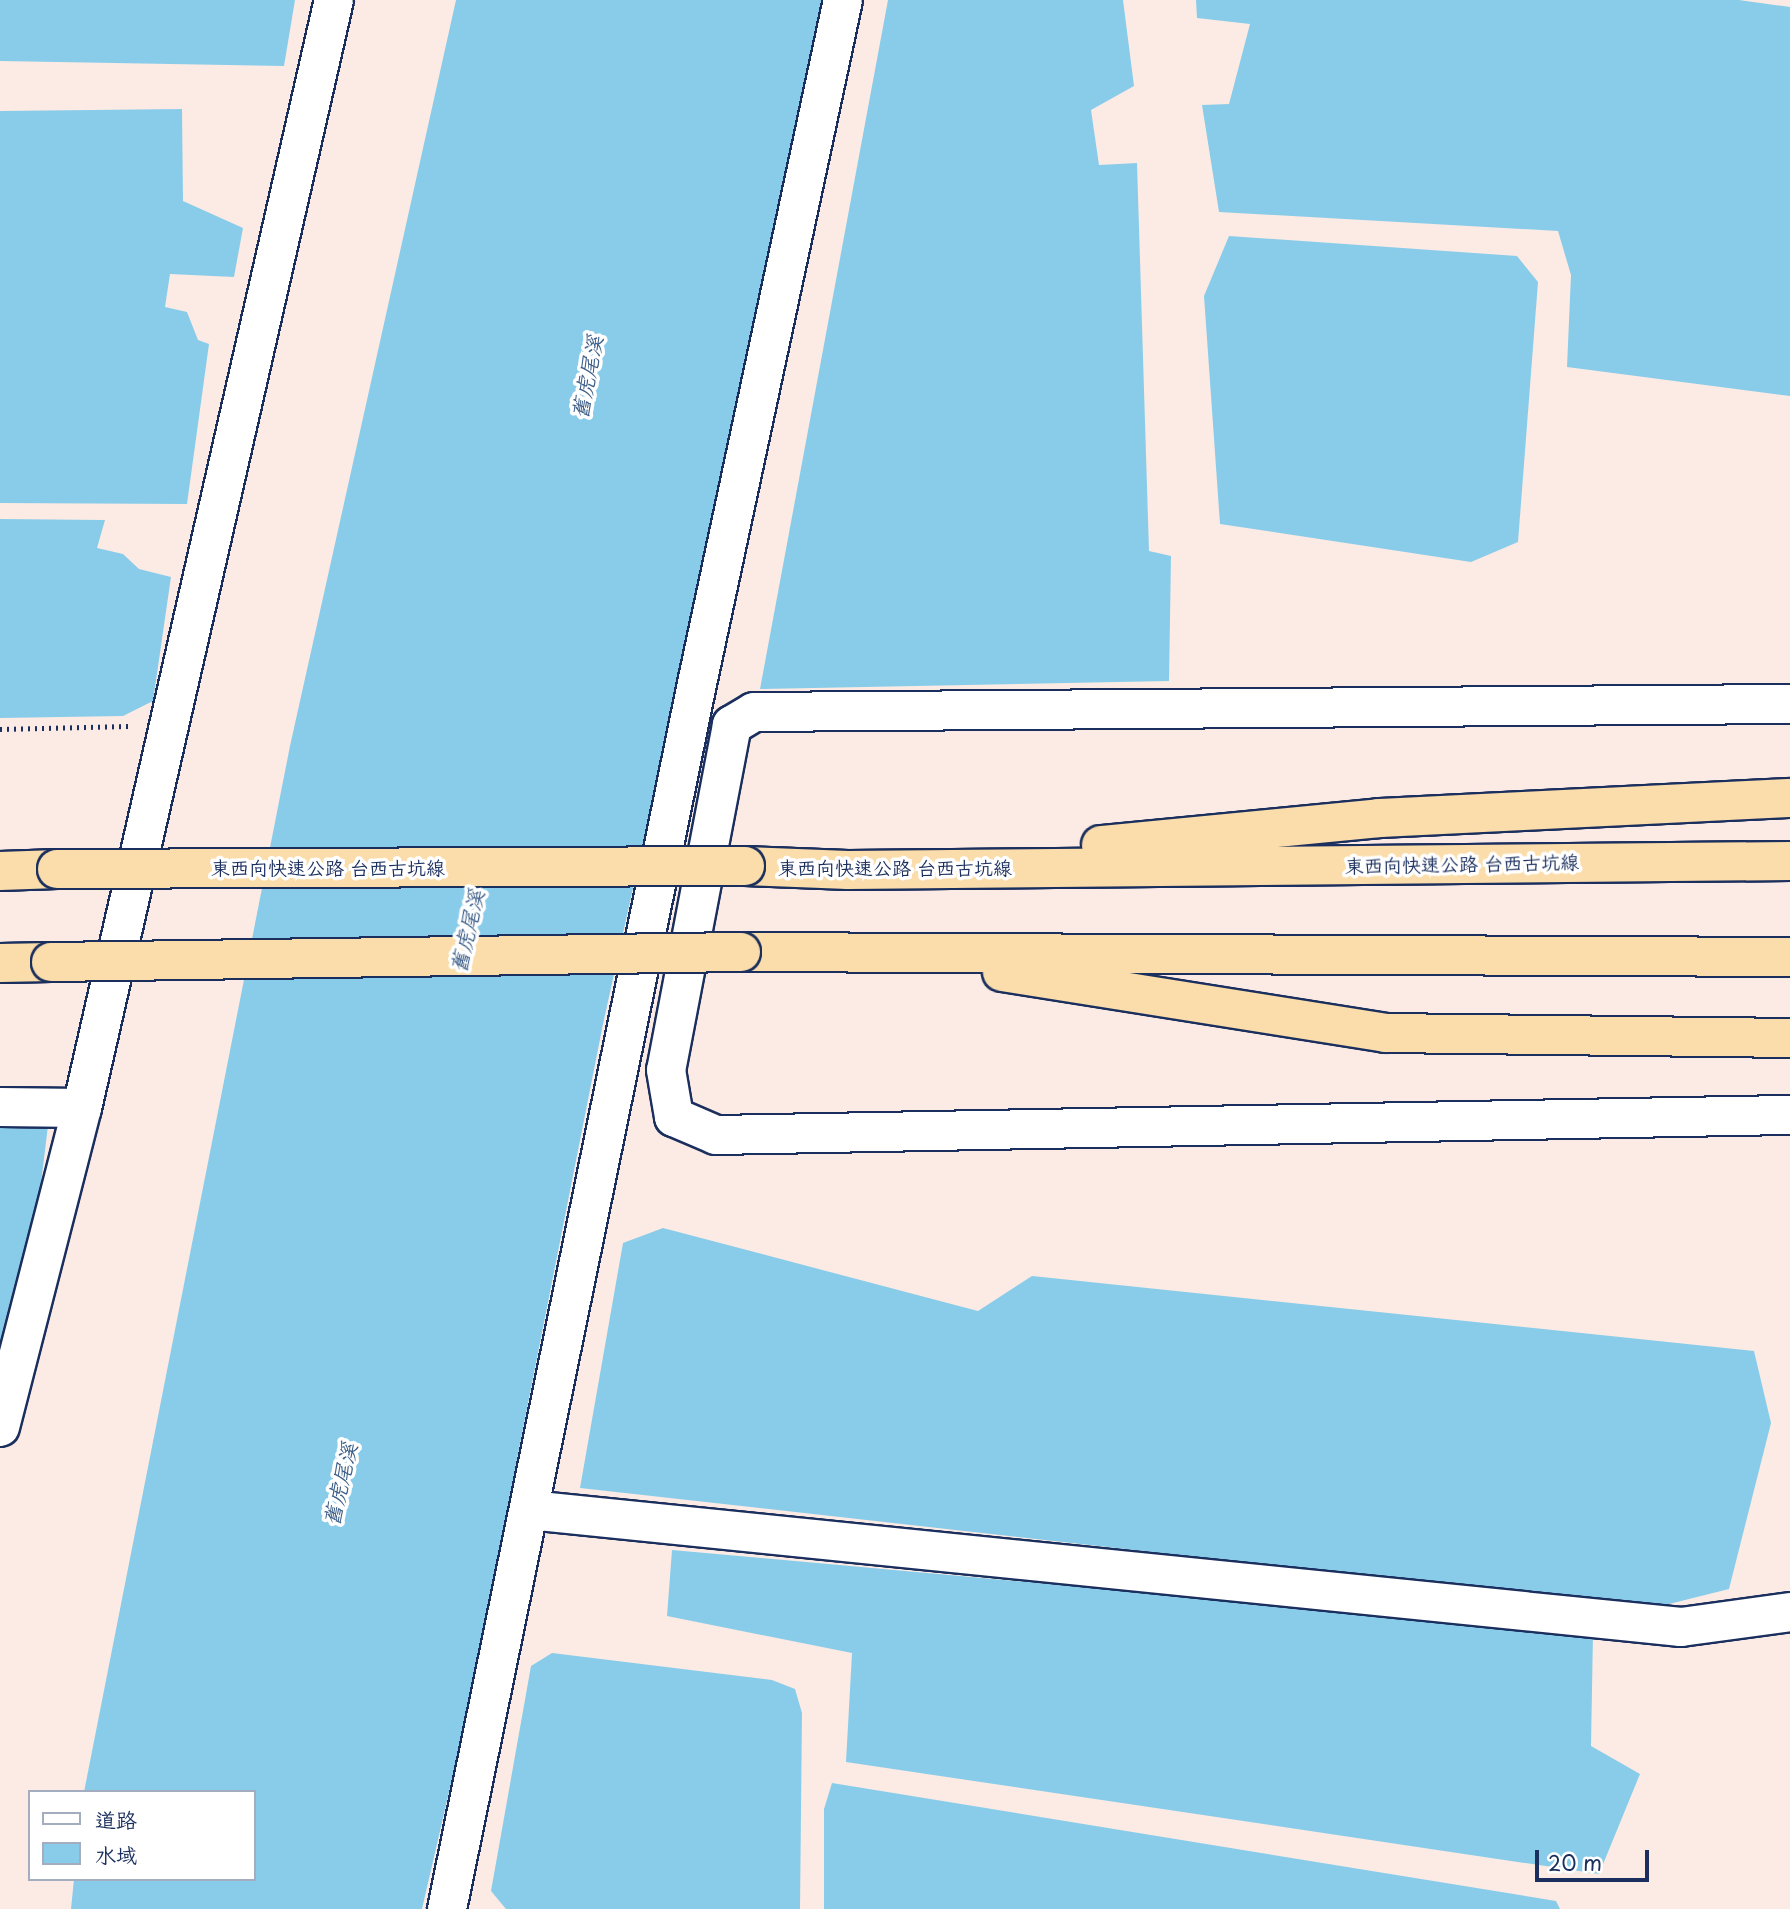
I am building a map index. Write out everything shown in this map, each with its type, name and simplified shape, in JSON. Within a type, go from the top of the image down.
[{"type":"highway","points":[[848,870],[1379,818],[1790,798]]},
{"type":"highway","name":"東西向快速公路 台西古坑線","points":[[0,872],[57,869],[745,866],[848,870],[1790,861]]},
{"type":"highway","points":[[0,963],[741,952],[1790,957]]},
{"type":"highway","points":[[879,952],[1385,1033],[1790,1038]]},
{"type":"street","points":[[0,1427],[82,1108],[334,0]]},
{"type":"street","points":[[447,1909],[698,678],[843,0]]},
{"type":"street","points":[[1790,704],[754,712],[732,724],[666,1070],[674,1117],[716,1135],[1790,1115]]},
{"type":"street","points":[[0,1107],[82,1108]]},
{"type":"street","points":[[529,1510],[1681,1627],[1790,1612]]},
{"type":"path","points":[[0,729],[169,725]]},
{"type":"water","points":[[0,0],[295,0],[284,66],[0,61]]},
{"type":"water","name":"舊虎尾溪","points":[[456,0],[824,0],[765,291],[603,1024],[464,1727],[422,1909],[71,1909],[74,1881],[256,1881],[256,1790],[84,1790],[290,746]]},
{"type":"water","points":[[888,0],[1123,0],[1134,86],[1091,110],[1099,165],[1137,163],[1149,551],[1171,556],[1169,681],[760,689]]},
{"type":"water","points":[[1196,0],[1739,0],[1790,7],[1790,396],[1567,367],[1571,275],[1558,231],[1219,212],[1202,105],[1229,104],[1250,24],[1197,18]]},
{"type":"water","points":[[182,109],[183,201],[243,228],[234,277],[170,274],[165,307],[187,312],[198,340],[209,344],[187,504],[0,503],[0,111]]},
{"type":"water","points":[[1229,236],[1517,256],[1538,282],[1518,542],[1471,562],[1220,524],[1204,296]]},
{"type":"water","points":[[0,519],[105,520],[97,548],[123,554],[139,569],[171,577],[153,701],[123,716],[0,718]]},
{"type":"water","points":[[48,1126],[21,1345],[0,1344],[0,1127]]},
{"type":"water","points":[[663,1228],[978,1311],[1032,1276],[1754,1351],[1771,1423],[1729,1589],[1653,1608],[580,1488],[623,1243]]},
{"type":"water","points":[[672,1550],[1593,1633],[1591,1746],[1640,1774],[1599,1874],[846,1762],[852,1653],[667,1616]]},
{"type":"water","points":[[552,1653],[772,1680],[795,1689],[802,1713],[800,1909],[506,1909],[491,1891],[531,1666]]},
{"type":"water","points":[[832,1783],[1556,1901],[1560,1909],[824,1909],[824,1809]]}]
